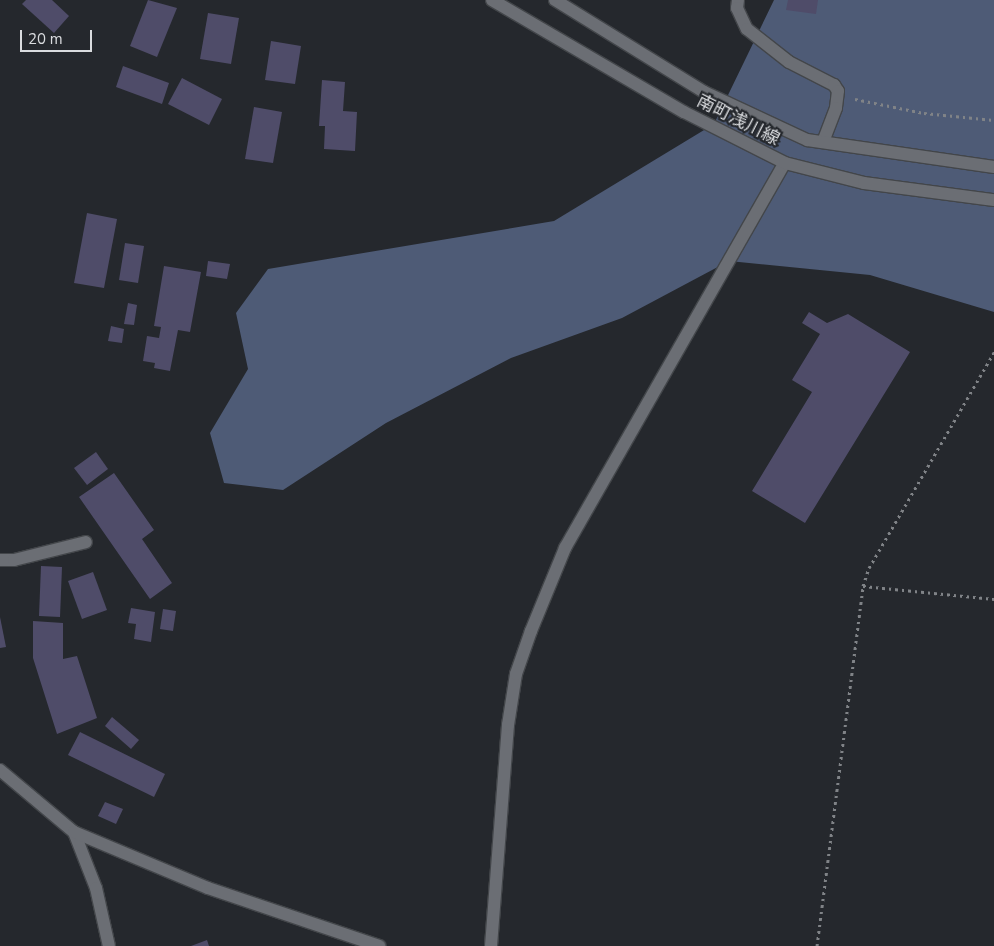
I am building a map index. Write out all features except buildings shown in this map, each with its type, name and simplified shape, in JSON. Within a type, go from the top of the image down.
[{"type":"street","name":"南町浅川線","points":[[492,0],[684,112],[785,163],[864,183],[994,200]]},
{"type":"street","name":"南町浅川線","points":[[555,0],[704,92],[807,140],[994,167]]},
{"type":"street","points":[[738,0],[737,8],[747,29],[789,62],[834,85],[840,96],[823,142]]},
{"type":"street","points":[[492,946],[508,726],[516,674],[531,631],[565,548],[785,163]]},
{"type":"street","points":[[0,560],[14,560],[86,542]]},
{"type":"street","points":[[0,770],[74,832],[208,888],[378,946]]},
{"type":"street","points":[[74,832],[96,888],[109,946]]},
{"type":"path","points":[[840,96],[924,113],[994,120]]},
{"type":"path","points":[[817,946],[863,586],[869,568],[994,352]]},
{"type":"path","points":[[863,586],[994,599]]},
{"type":"shaded area","points":[[774,0],[994,0],[994,312],[870,275],[729,261],[622,318],[511,358],[386,423],[283,490],[224,483],[210,433],[248,369],[236,313],[268,269],[554,221],[714,124]]}]
